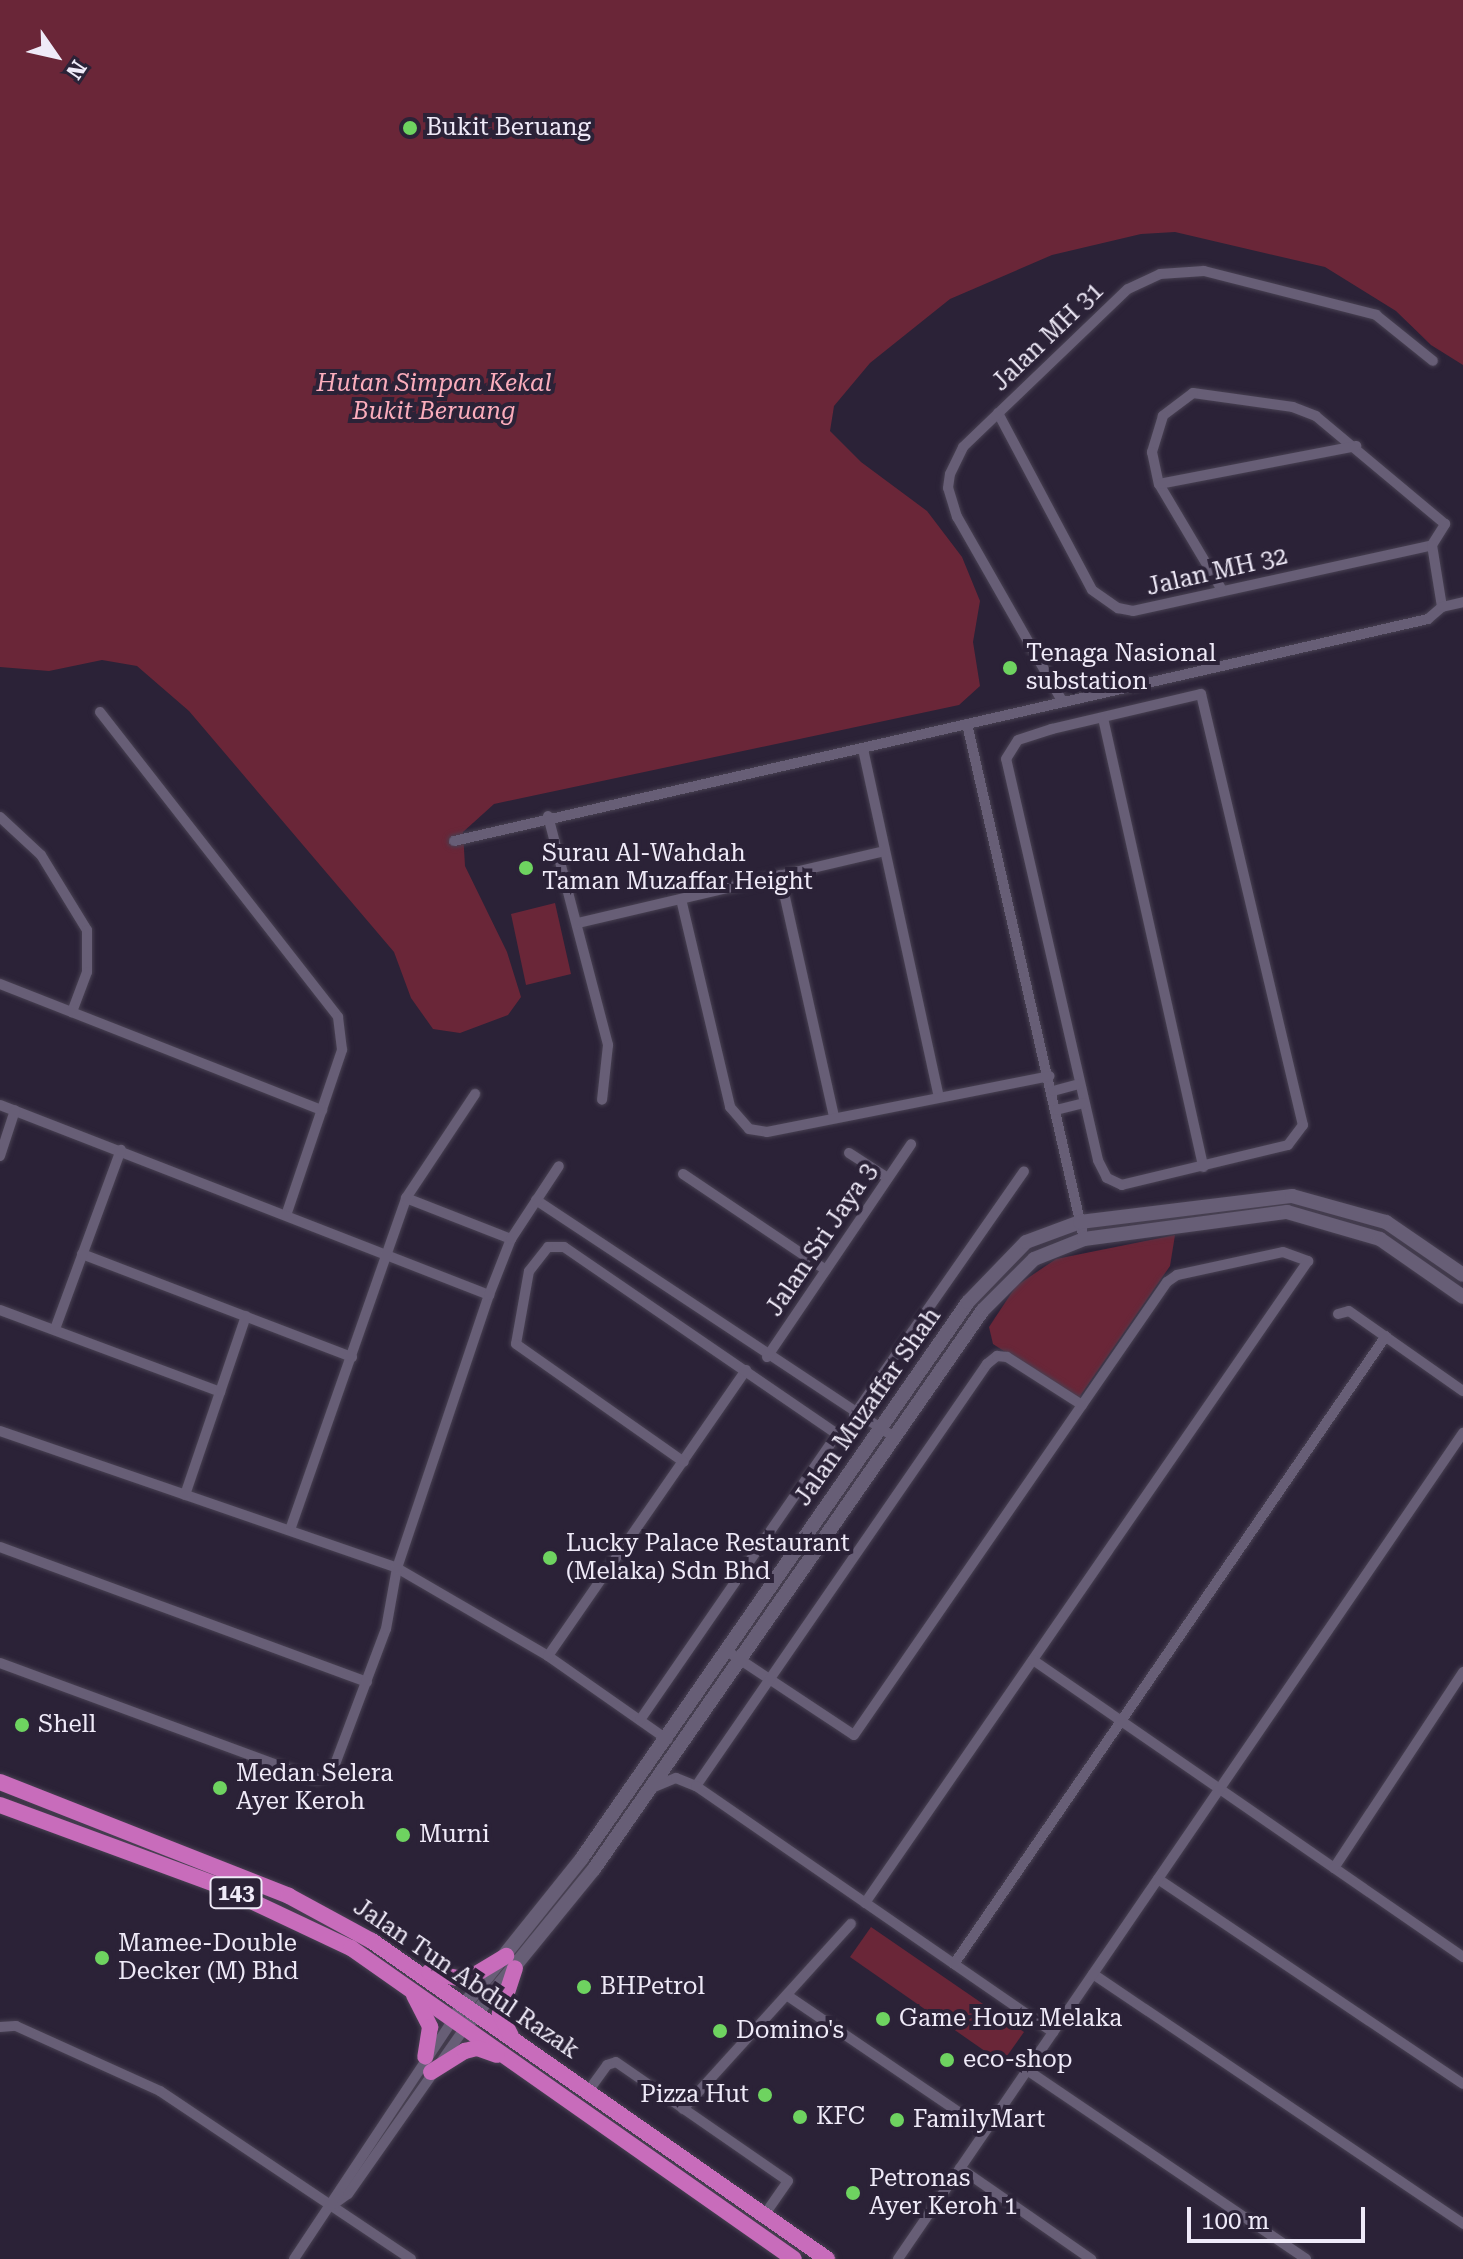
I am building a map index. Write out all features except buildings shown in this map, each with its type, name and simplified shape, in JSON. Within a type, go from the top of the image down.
[{"type":"highway","name":"Jalan Tun Abdul Razak","points":[[0,1782],[289,1896],[405,1962],[527,2070],[794,2259]]},
{"type":"highway","name":"Jalan Tun Abdul Razak","points":[[0,1805],[294,1917],[406,1986],[513,2039],[827,2259]]},
{"type":"highway","points":[[405,1962],[458,1982],[510,1962]]},
{"type":"highway","points":[[510,1962],[500,2014],[513,2039]]},
{"type":"highway","points":[[406,1986],[430,2027],[428,2065],[477,2048],[527,2070]]},
{"type":"main road","name":"Jalan Muzaffar Shah","points":[[510,1962],[968,1302],[1006,1259],[1037,1235],[1080,1222],[1292,1196],[1386,1222],[1463,1275]]},
{"type":"main road","name":"Jalan Muzaffar Shah","points":[[465,2016],[651,1788],[983,1310],[1023,1268],[1045,1251],[1084,1239],[1287,1212],[1380,1239],[1463,1297]]},
{"type":"street","name":"Jalan MH 31","points":[[1061,699],[950,502],[955,459],[998,413],[1128,289],[1182,270],[1204,271],[1367,311],[1433,361]]},
{"type":"street","points":[[1222,590],[1159,484],[1152,452],[1154,433],[1163,416],[1193,393],[1293,407],[1316,416],[1356,446],[1445,524],[1432,545],[1442,607]]},
{"type":"street","name":"Jalan MH 32","points":[[998,413],[1092,590],[1103,600],[1133,611],[1432,545]]},
{"type":"street","points":[[1159,484],[1356,446]]},
{"type":"street","points":[[454,841],[548,816],[863,749],[1061,699],[1428,619],[1442,607],[1463,602]]},
{"type":"street","points":[[1201,694],[1303,1117],[1301,1134],[1288,1145],[1131,1185],[1114,1183],[1098,1160],[1006,759],[1018,740],[1103,718],[1201,694]]},
{"type":"street","points":[[100,712],[338,1017],[342,1050],[286,1215]]},
{"type":"street","points":[[1103,718],[1203,1167]]},
{"type":"street","points":[[967,724],[1050,1076],[1084,1239]]},
{"type":"street","points":[[863,749],[939,1097]]},
{"type":"street","points":[[548,816],[608,1045],[602,1100]]},
{"type":"street","points":[[0,817],[41,855],[87,930],[87,972],[72,1012]]},
{"type":"street","points":[[578,923],[884,851]]},
{"type":"street","points":[[780,875],[834,1117]]},
{"type":"street","points":[[681,899],[734,1117],[758,1132],[1050,1076]]},
{"type":"street","points":[[0,984],[322,1110]]},
{"type":"street","points":[[1053,1091],[1080,1084]]},
{"type":"street","points":[[290,1530],[406,1198],[475,1094]]},
{"type":"street","points":[[1056,1110],[1084,1103]]},
{"type":"street","points":[[0,1105],[489,1295]]},
{"type":"street","points":[[0,1156],[15,1110]]},
{"type":"street","name":"Jalan Sri Jaya 3","points":[[767,1357],[911,1144]]},
{"type":"street","points":[[55,1329],[121,1150]]},
{"type":"street","points":[[849,1153],[888,1178]]},
{"type":"street","points":[[0,1663],[325,1779],[386,1629],[397,1568],[489,1295],[511,1239],[559,1166]]},
{"type":"street","points":[[854,1415],[1024,1171]]},
{"type":"street","points":[[683,1174],[826,1270]]},
{"type":"street","points":[[406,1198],[511,1239]]},
{"type":"street","points":[[536,1200],[854,1415],[895,1438]]},
{"type":"street","points":[[640,1720],[837,1434],[564,1247],[548,1247],[534,1262],[516,1344],[684,1462]]},
{"type":"street","points":[[727,1651],[854,1735],[1082,1405],[1177,1275],[1283,1252],[1308,1261],[865,1903]]},
{"type":"street","points":[[82,1254],[352,1357]]},
{"type":"street","points":[[0,1310],[220,1392]]},
{"type":"street","points":[[1338,1314],[1349,1311],[1463,1391]]},
{"type":"street","points":[[185,1495],[246,1316]]},
{"type":"street","points":[[954,1964],[1386,1336]]},
{"type":"street","points":[[696,1786],[987,1364],[997,1356],[1007,1357],[1082,1405]]},
{"type":"street","points":[[548,1656],[746,1370]]},
{"type":"street","points":[[0,1431],[397,1568],[548,1656],[678,1747]]},
{"type":"street","points":[[898,2259],[1463,1433]]},
{"type":"street","points":[[0,1547],[367,1682]]},
{"type":"street","points":[[1033,1660],[1463,1957]]},
{"type":"street","points":[[1334,1868],[1463,1672]]},
{"type":"street","points":[[651,1788],[676,1778],[696,1786],[1053,2032]]},
{"type":"street","points":[[1158,1879],[1463,2084]]},
{"type":"street","points":[[683,2109],[851,1924]]},
{"type":"street","points":[[1093,1974],[1463,2224]]},
{"type":"street","points":[[788,1996],[985,2130]]},
{"type":"street","points":[[294,2259],[465,2016]]},
{"type":"street","points":[[333,2206],[348,2194],[428,2065],[465,2016]]},
{"type":"street","points":[[0,2027],[16,2026],[160,2091],[411,2259]]},
{"type":"street","points":[[589,2090],[607,2065],[616,2062],[788,2181],[765,2214]]},
{"type":"street","points":[[1027,2070],[1306,2259]]},
{"type":"street","points":[[960,2168],[1091,2259]]},
{"type":"green space","name":"Hutan Simpan Kekal Bukit Beruang","points":[[0,0],[1463,0],[1463,365],[1431,345],[1396,311],[1325,267],[1175,232],[1141,234],[1052,255],[950,299],[870,363],[834,406],[830,431],[861,462],[927,511],[962,557],[980,601],[973,642],[980,686],[959,705],[494,804],[463,832],[465,866],[507,952],[521,997],[508,1015],[460,1033],[433,1029],[411,998],[394,952],[189,711],[137,666],[102,660],[49,671],[0,667]]},
{"type":"green space","points":[[555,903],[571,974],[526,985],[511,914]]},
{"type":"green space","points":[[1175,1235],[1170,1266],[1078,1399],[993,1344],[989,1327],[1016,1286],[1056,1259]]},
{"type":"green space","points":[[871,1927],[1024,2032],[1002,2063],[850,1957]]},
{"type":"place","name":"Bukit Beruang","points":[[410,128]]},
{"type":"place","name":"Tenaga Nasional substation","points":[[1010,668]]},
{"type":"place","name":"Surau Al-Wahdah Taman Muzaffar Height","points":[[526,868]]},
{"type":"place","name":"Lucky Palace Restaurant (Melaka) Sdn Bhd","points":[[550,1558]]},
{"type":"place","name":"Shell","points":[[22,1725]]},
{"type":"place","name":"Medan Selera Ayer Keroh","points":[[220,1788]]},
{"type":"place","name":"Murni","points":[[403,1835]]},
{"type":"place","name":"Mamee-Double Decker (M) Bhd","points":[[102,1958]]},
{"type":"place","name":"BHPetrol","points":[[584,1987]]},
{"type":"place","name":"Game Houz Melaka","points":[[883,2019]]},
{"type":"place","name":"Domino's","points":[[720,2031]]},
{"type":"place","name":"eco-shop","points":[[947,2060]]},
{"type":"place","name":"Pizza Hut","points":[[765,2095]]},
{"type":"place","name":"KFC","points":[[800,2117]]},
{"type":"place","name":"FamilyMart","points":[[897,2120]]},
{"type":"place","name":"Petronas Ayer Keroh 1","points":[[853,2193]]}]
